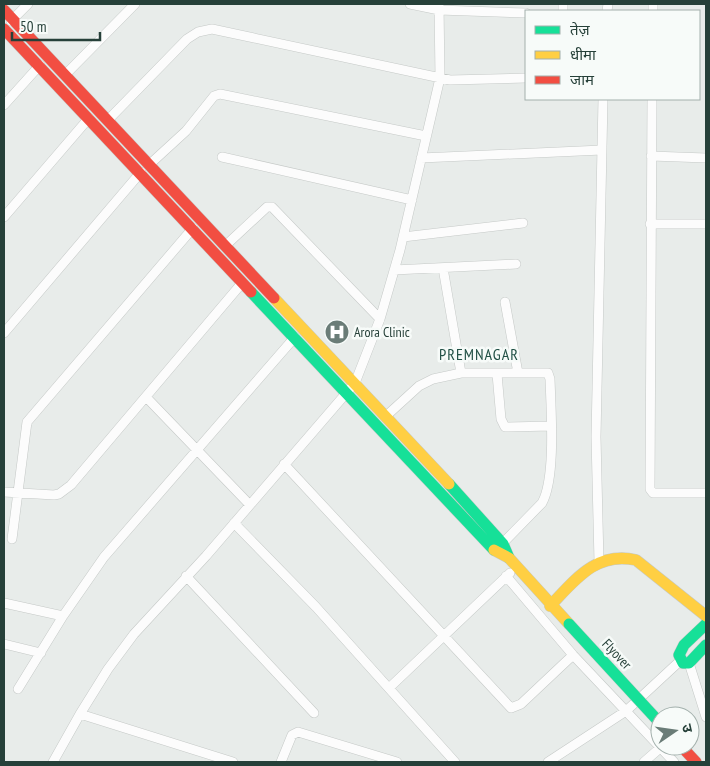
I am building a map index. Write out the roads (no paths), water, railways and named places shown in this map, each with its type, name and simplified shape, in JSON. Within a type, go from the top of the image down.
[{"type":"main road","points":[[4,10],[355,383],[498,547]]},
{"type":"main road","points":[[4,28],[141,172],[242,283],[513,562]]},
{"type":"main road","points":[[550,606],[588,569],[614,556],[636,560],[706,616]]},
{"type":"main road","name":"Flyover","points":[[513,562],[550,606],[650,712]]},
{"type":"main road","points":[[706,624],[680,651],[685,661],[706,645]]},
{"type":"street","points":[[4,28],[28,4]]},
{"type":"street","points":[[65,75],[134,4]]},
{"type":"street","points":[[410,4],[439,7],[503,7],[525,13]]},
{"type":"street","points":[[53,762],[80,714],[134,634],[234,523],[355,383],[380,319],[394,270],[440,78],[439,7]]},
{"type":"street","points":[[108,120],[187,39],[198,32],[212,29],[440,78],[459,80],[525,78]]},
{"type":"street","points":[[4,105],[40,65]]},
{"type":"street","points":[[150,164],[186,131],[214,96],[220,94],[426,136]]},
{"type":"street","points":[[599,562],[596,437],[603,100]]},
{"type":"street","points":[[652,100],[650,489],[653,492],[706,493]]},
{"type":"street","points":[[4,217],[89,118]]},
{"type":"street","points":[[421,158],[602,150]]},
{"type":"street","points":[[652,156],[706,158]]},
{"type":"street","points":[[222,157],[412,200]]},
{"type":"street","points":[[4,333],[141,172]]},
{"type":"street","points":[[225,246],[268,207],[272,207],[380,319]]},
{"type":"street","points":[[403,237],[523,223]]},
{"type":"street","points":[[650,224],[706,224]]},
{"type":"street","points":[[12,539],[25,426],[30,417],[193,228]]},
{"type":"street","points":[[394,270],[516,264]]},
{"type":"street","points":[[443,268],[461,373]]},
{"type":"street","points":[[4,492],[54,494],[65,490],[242,283]]},
{"type":"street","points":[[505,302],[518,373]]},
{"type":"street","points":[[18,689],[63,616],[104,557],[196,448],[295,337]]},
{"type":"street","points":[[385,417],[426,382],[461,373],[497,374],[542,371],[549,375],[551,426],[546,497],[498,547]]},
{"type":"street","points":[[497,374],[501,419],[505,427],[551,426]]},
{"type":"street","points":[[146,396],[250,504]]},
{"type":"street","points":[[284,464],[512,708],[520,704],[573,655]]},
{"type":"street","points":[[234,523],[316,607],[455,762]]},
{"type":"street","points":[[389,688],[443,634],[506,576],[513,562]]},
{"type":"street","points":[[186,576],[314,713]]},
{"type":"street","points":[[506,576],[573,655],[650,737]]},
{"type":"street","points":[[4,602],[63,616]]},
{"type":"street","points":[[4,644],[41,652]]},
{"type":"street","points":[[548,762],[626,711],[685,661],[706,717]]},
{"type":"street","points":[[80,714],[233,762]]},
{"type":"street","points":[[281,762],[292,735],[296,732],[397,762]]},
{"type":"place","name":"Arora Clinic","points":[[337,332]]},
{"type":"district","name":"PREMNAGAR","points":[[479,354]]}]
